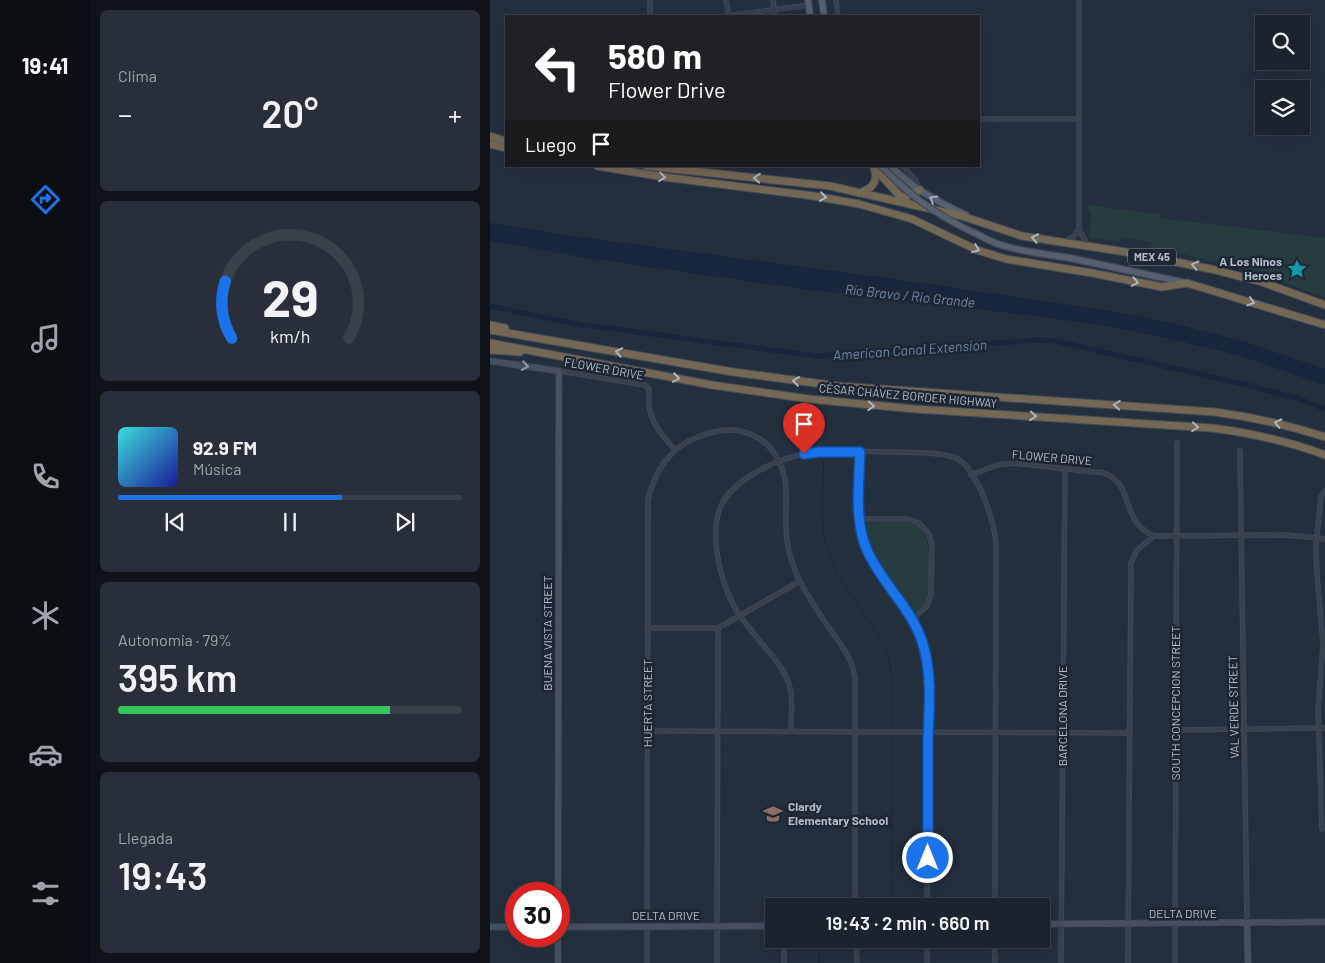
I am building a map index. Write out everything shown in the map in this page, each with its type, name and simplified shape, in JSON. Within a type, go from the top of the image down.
[{"type":"highway","points":[[490,136],[505,141]]},
{"type":"highway","points":[[490,144],[505,148]]},
{"type":"highway","points":[[602,167],[627,172],[839,199],[912,219],[978,250],[1006,259],[1162,287],[1187,283]]},
{"type":"highway","points":[[656,167],[830,186],[977,220]]},
{"type":"highway","points":[[859,193],[869,190],[873,186],[876,167]]},
{"type":"highway","points":[[876,167],[900,196],[906,197],[920,190]]},
{"type":"highway","name":"MEX 45","points":[[977,220],[1015,234],[1061,243],[1126,252],[1211,269],[1269,284],[1325,305]]},
{"type":"highway","name":"MEX 45","points":[[1187,283],[1325,325]]},
{"type":"highway","points":[[1314,321],[1325,329]]},
{"type":"highway","points":[[490,324],[554,341]]},
{"type":"highway","name":"CÉSAR CHÁVEZ BORDER HIGHWAY","points":[[490,330],[733,372],[846,387],[1215,412],[1256,418],[1325,437]]},
{"type":"highway","name":"CÉSAR CHÁVEZ BORDER HIGHWAY","points":[[490,343],[761,392],[861,405],[1220,429],[1284,442],[1325,455]]},
{"type":"highway","points":[[490,350],[541,353]]},
{"type":"main road","points":[[822,0],[824,15]]},
{"type":"main road","points":[[808,2],[810,15]]},
{"type":"main road","name":"MEX 45","points":[[876,167],[921,203],[952,222],[996,243],[1024,251],[1070,258],[1187,283]]},
{"type":"main road","name":"MEX 45","points":[[892,167],[908,182],[940,203],[977,220]]},
{"type":"street","points":[[650,0],[650,15]]},
{"type":"street","points":[[726,0],[728,15]]},
{"type":"street","points":[[773,0],[775,15]]},
{"type":"street","points":[[836,0],[838,15]]},
{"type":"street","points":[[1079,0],[1079,230],[1088,247]]},
{"type":"street","points":[[736,15],[774,10],[808,2]]},
{"type":"street","points":[[980,118],[1079,119]]},
{"type":"street","points":[[904,167],[914,178],[920,190]]},
{"type":"street","points":[[1061,243],[1072,238],[1079,230]]},
{"type":"street","name":"FLOWER DRIVE","points":[[490,361],[645,385],[649,389],[649,404],[653,421],[659,432],[675,450]]},
{"type":"street","name":"BUENA VISTA STREET","points":[[558,882],[559,372]]},
{"type":"street","points":[[675,450],[707,433],[717,431],[747,432],[761,438],[770,447],[785,479],[788,546],[800,581],[852,665],[855,679],[855,898]]},
{"type":"street","name":"SOUTH CONCEPCION STREET","points":[[1175,963],[1177,443]]},
{"type":"street","name":"HUERTA STREET","points":[[647,963],[648,500],[657,474],[675,450]]},
{"type":"street","name":"VAL VERDE STREET","points":[[1240,451],[1248,963]]},
{"type":"street","points":[[860,452],[859,519],[862,539],[870,558],[912,619],[920,634],[927,660],[929,691],[927,898]]},
{"type":"street","points":[[791,731],[791,694],[788,681],[775,660],[740,616],[731,600],[722,575],[716,536],[718,514],[724,500],[736,484],[755,472],[778,462],[809,453],[915,452],[952,457],[964,464],[989,509],[996,543],[994,898]]},
{"type":"street","name":"FLOWER DRIVE","points":[[971,475],[1008,463],[1023,463],[1104,473],[1115,478],[1122,487],[1134,520],[1141,528],[1154,536]]},
{"type":"street","name":"BARCELONA DRIVE","points":[[1061,963],[1065,468]]},
{"type":"street","points":[[1322,829],[1318,696],[1323,644],[1323,620],[1317,575],[1316,538],[1320,496],[1325,491]]},
{"type":"street","points":[[859,519],[908,519],[919,523],[929,534],[932,546],[931,595],[928,606],[912,619]]},
{"type":"street","points":[[1128,963],[1131,563],[1137,550],[1154,536],[1288,535],[1325,539]]},
{"type":"street","points":[[647,628],[718,628],[800,581]]},
{"type":"street","points":[[717,963],[718,628]]},
{"type":"street","points":[[1176,730],[1325,728]]},
{"type":"street","points":[[648,731],[1129,733]]},
{"type":"street","name":"DELTA DRIVE","points":[[1050,924],[1325,922]]},
{"type":"street","name":"DELTA DRIVE","points":[[570,927],[765,926]]},
{"type":"street","points":[[490,927],[505,928]]},
{"type":"street","points":[[558,947],[558,963]]},
{"type":"street","points":[[784,948],[784,963]]},
{"type":"street","points":[[856,948],[857,963]]},
{"type":"street","points":[[927,948],[927,963]]},
{"type":"street","points":[[994,948],[994,963]]},
{"type":"green space","points":[[1087,205],[1159,214],[1159,218],[1325,238],[1325,297],[1245,269],[1152,247],[1151,242],[1123,238],[1119,242],[1092,238],[1089,236],[1091,216]]},
{"type":"green space","points":[[897,522],[913,524],[925,536],[930,556],[929,596],[925,605],[920,609],[911,610],[881,568],[868,544],[865,533],[866,524]]},
{"type":"water","name":"Río Bravo / Rio Grande","points":[[490,223],[923,283],[1110,311],[1173,323],[1245,342],[1325,369],[1325,385],[1237,355],[1102,325],[802,289],[587,258],[490,241]]},
{"type":"waterway","name":"American Canal Extension","points":[[490,306],[577,324],[817,356],[1038,340],[1055,341],[1247,385],[1299,399],[1325,409]]},
{"type":"waterway","points":[[824,453],[822,511],[825,540],[829,554],[840,578],[875,630],[887,652],[890,663],[892,683],[892,896],[889,898]]},
{"type":"waterway","points":[[819,948],[819,963]]},
{"type":"place","name":"A Los Ninos Heroes","points":[[1297,269]]},
{"type":"place","name":"Clardy Elementary School","points":[[773,814]]},
{"type":"route","points":[[804,454],[860,452],[859,523],[862,539],[870,558],[912,619],[924,647],[927,660],[929,691],[928,858]]}]
